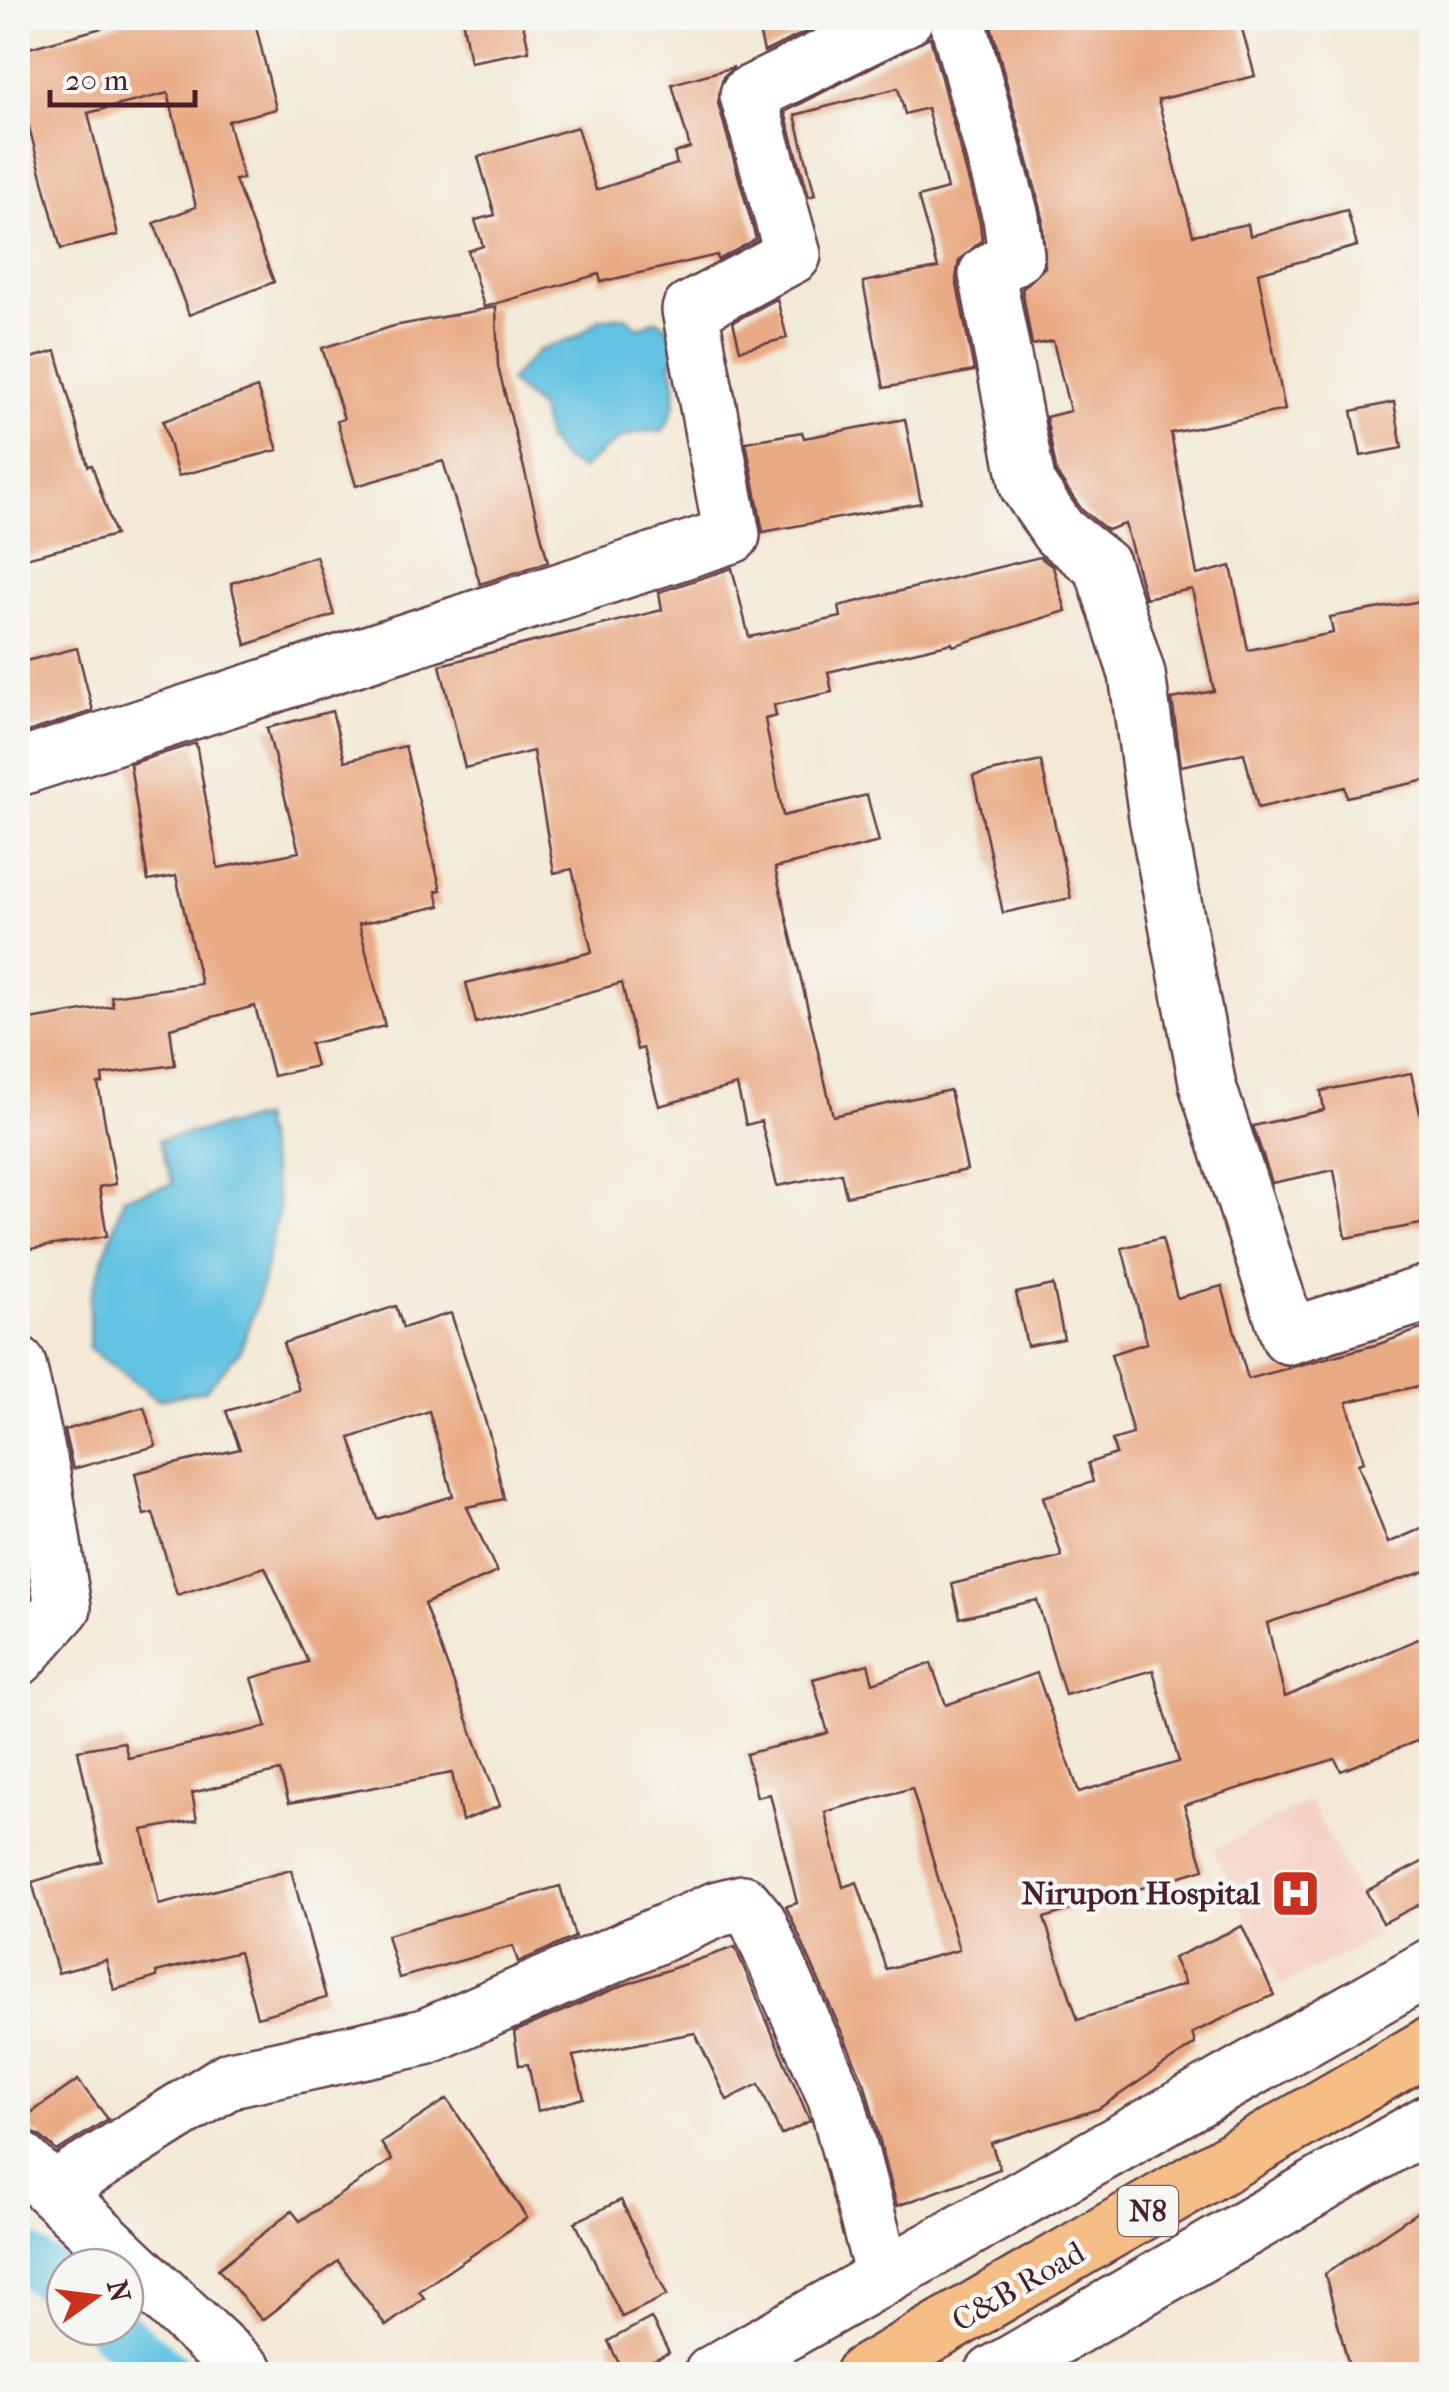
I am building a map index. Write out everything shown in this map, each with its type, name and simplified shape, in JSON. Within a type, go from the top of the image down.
[{"type":"highway","name":"C&B Road","points":[[863,2374],[1432,2044]]},
{"type":"street","points":[[18,768],[732,535],[690,310],[793,255],[748,94],[905,18]]},
{"type":"street","points":[[957,18],[1011,217],[1016,255],[986,274],[1028,486],[1059,532],[1102,566],[1138,674],[1158,817],[1208,1087],[1288,1336],[1432,1292]]},
{"type":"street","points":[[18,1365],[42,1474],[62,1607],[18,1658]]},
{"type":"street","points":[[247,2374],[36,2174],[231,2079],[425,2037],[718,1909],[742,1903],[758,1921],[836,2098],[883,2275]]},
{"type":"street","points":[[712,2374],[1432,1966]]},
{"type":"street","points":[[993,2374],[1432,2121]]},
{"type":"shaded area","name":"Nirupon Hospital","points":[[1310,1801],[1378,1936],[1281,1986],[1213,1850]]},
{"type":"water","points":[[625,316],[639,328],[656,320],[688,337],[671,364],[676,391],[674,407],[662,432],[627,436],[581,470],[561,458],[547,441],[540,410],[509,381],[539,350],[576,337],[600,319]]},
{"type":"water","points":[[261,1118],[279,1208],[258,1300],[240,1351],[205,1390],[158,1400],[89,1348],[90,1299],[124,1197],[173,1184],[159,1140]]},
{"type":"building","points":[[138,18],[254,18],[276,109],[228,121],[243,179],[235,180],[274,282],[189,315],[154,223],[196,207],[168,93],[88,113],[118,235],[61,249],[18,85],[18,51]]},
{"type":"building","points":[[462,18],[522,18],[529,51],[470,62]]},
{"type":"building","points":[[756,18],[835,18],[764,52]]},
{"type":"building","points":[[989,18],[1239,18],[1255,76],[1158,100],[1193,235],[1248,224],[1250,236],[1347,210],[1357,246],[1258,273],[1285,410],[1171,433],[1197,575],[1231,566],[1248,650],[1333,633],[1330,617],[1432,599],[1432,779],[1347,797],[1345,787],[1258,808],[1244,753],[1181,766],[1172,699],[1214,691],[1192,589],[1145,598],[1125,524],[1107,530],[1082,510],[1057,474],[1046,417],[1070,411],[1053,341],[1032,345],[1022,289],[1045,267],[1042,213]]},
{"type":"building","points":[[930,37],[980,223],[982,240],[959,261],[956,279],[974,371],[884,388],[863,282],[938,268],[918,197],[947,189],[927,108],[905,114],[898,88],[795,115],[815,195],[809,197],[785,112]]},
{"type":"building","points":[[734,67],[723,77],[718,103],[756,239],[718,260],[717,255],[601,282],[599,274],[484,307],[468,251],[483,246],[475,220],[495,215],[478,157],[577,127],[596,190],[677,164],[674,153],[690,148],[672,84]]},
{"type":"building","points":[[777,299],[787,338],[740,350],[733,322]]},
{"type":"building","points":[[496,307],[498,367],[548,562],[480,584],[443,461],[356,486],[337,421],[344,419],[322,348],[394,326]]},
{"type":"building","points":[[56,351],[88,466],[92,465],[115,535],[18,560],[18,362]]},
{"type":"building","points":[[257,388],[278,450],[178,476],[163,421]]},
{"type":"building","points":[[1394,402],[1402,448],[1361,456],[1352,411]]},
{"type":"building","points":[[905,419],[921,503],[763,532],[746,442],[802,432],[804,438]]},
{"type":"building","points":[[316,556],[334,615],[246,645],[231,583]]},
{"type":"building","points":[[1040,557],[1053,567],[1066,611],[953,646],[952,643],[828,672],[832,692],[774,705],[776,716],[765,719],[783,816],[867,795],[879,842],[775,868],[833,1116],[950,1090],[967,1170],[846,1196],[841,1173],[777,1186],[761,1121],[746,1125],[737,1085],[659,1106],[643,1048],[637,1050],[622,983],[476,1023],[466,983],[592,952],[572,869],[554,873],[533,751],[465,768],[440,665],[662,610],[659,592],[732,568],[749,637],[841,617],[839,606]]},
{"type":"building","points":[[77,648],[93,711],[18,735],[18,663]]},
{"type":"building","points":[[332,711],[345,761],[405,746],[441,890],[436,891],[440,906],[359,924],[385,1026],[310,1044],[316,1066],[273,1076],[255,1006],[170,1028],[175,1065],[102,1075],[103,1083],[98,1084],[116,1184],[99,1187],[107,1236],[18,1251],[18,1022],[113,1006],[111,996],[201,984],[176,876],[148,881],[130,764],[196,743],[218,868],[299,852],[267,728]]},
{"type":"building","points":[[1041,761],[1071,898],[1003,913],[973,776]]},
{"type":"building","points":[[1411,1073],[1432,1167],[1432,1222],[1346,1238],[1334,1170],[1272,1183],[1253,1126],[1324,1110],[1321,1091]]},
{"type":"building","points":[[1162,1238],[1177,1298],[1222,1286],[1248,1379],[1379,1344],[1432,1325],[1432,1383],[1347,1402],[1364,1462],[1358,1464],[1388,1543],[1432,1524],[1432,1569],[1267,1623],[1285,1697],[1432,1633],[1432,1735],[1341,1771],[1335,1759],[1184,1805],[1204,1869],[1044,1918],[1078,2020],[1185,1984],[1173,1958],[1242,1926],[1274,1995],[1192,2033],[1195,2044],[1098,2109],[991,2143],[1000,2169],[897,2206],[865,2085],[786,1906],[797,1903],[770,1794],[757,1797],[746,1754],[828,1733],[813,1679],[868,1664],[873,1683],[931,1663],[946,1705],[1037,1673],[1079,1792],[1179,1762],[1153,1670],[1065,1695],[1037,1600],[960,1618],[952,1584],[1062,1557],[1043,1497],[1093,1482],[1088,1463],[1116,1454],[1112,1440],[1133,1434],[1111,1354],[1147,1343],[1122,1248]],"holes":[[[912,1788],[959,1950],[886,1969],[857,1882],[843,1887],[825,1812]]]},
{"type":"building","points":[[1053,1285],[1064,1339],[1027,1346],[1016,1293]]},
{"type":"building","points":[[396,1306],[403,1328],[451,1313],[490,1436],[504,1499],[467,1507],[497,1572],[424,1604],[500,1806],[462,1821],[452,1773],[289,1803],[280,1771],[192,1793],[197,1820],[143,1830],[159,1905],[291,1870],[326,1998],[257,2017],[239,1952],[156,1972],[157,1977],[114,1990],[106,1960],[58,1973],[32,1882],[102,1861],[78,1750],[124,1742],[128,1758],[267,1727],[252,1678],[308,1662],[265,1567],[177,1595],[153,1513],[144,1515],[135,1473],[240,1449],[226,1411],[299,1390],[283,1343]],"holes":[[[429,1411],[453,1496],[377,1519],[350,1438]]]},
{"type":"building","points":[[144,1407],[156,1446],[73,1469],[64,1430]]},
{"type":"building","points":[[1432,1857],[1432,1898],[1383,1923],[1366,1891]]},
{"type":"building","points":[[560,1886],[575,1937],[518,1962],[513,1946],[399,1978],[387,1935]]},
{"type":"building","points":[[735,1947],[810,2121],[781,2135],[759,2084],[727,2100],[695,2033],[573,2056],[584,2098],[538,2111],[528,2064],[519,2065],[514,2032],[621,1986]]},
{"type":"building","points":[[78,2080],[108,2119],[57,2151],[39,2135],[18,2128],[18,2122]]},
{"type":"building","points":[[447,2099],[527,2218],[419,2291],[424,2298],[386,2326],[338,2261],[262,2320],[218,2269],[292,2211],[300,2221],[392,2160],[381,2143]]},
{"type":"building","points":[[621,2200],[667,2295],[622,2317],[575,2222]]},
{"type":"building","points":[[1432,2202],[1432,2374],[1351,2374],[1325,2274]]},
{"type":"building","points":[[651,2318],[669,2353],[624,2374],[608,2341]]},
{"type":"waterway","points":[[18,2253],[45,2274]]},
{"type":"waterway","points":[[134,2347],[167,2374]]},
{"type":"place","name":"Nirupon Hospital","points":[[1295,1893]]}]
